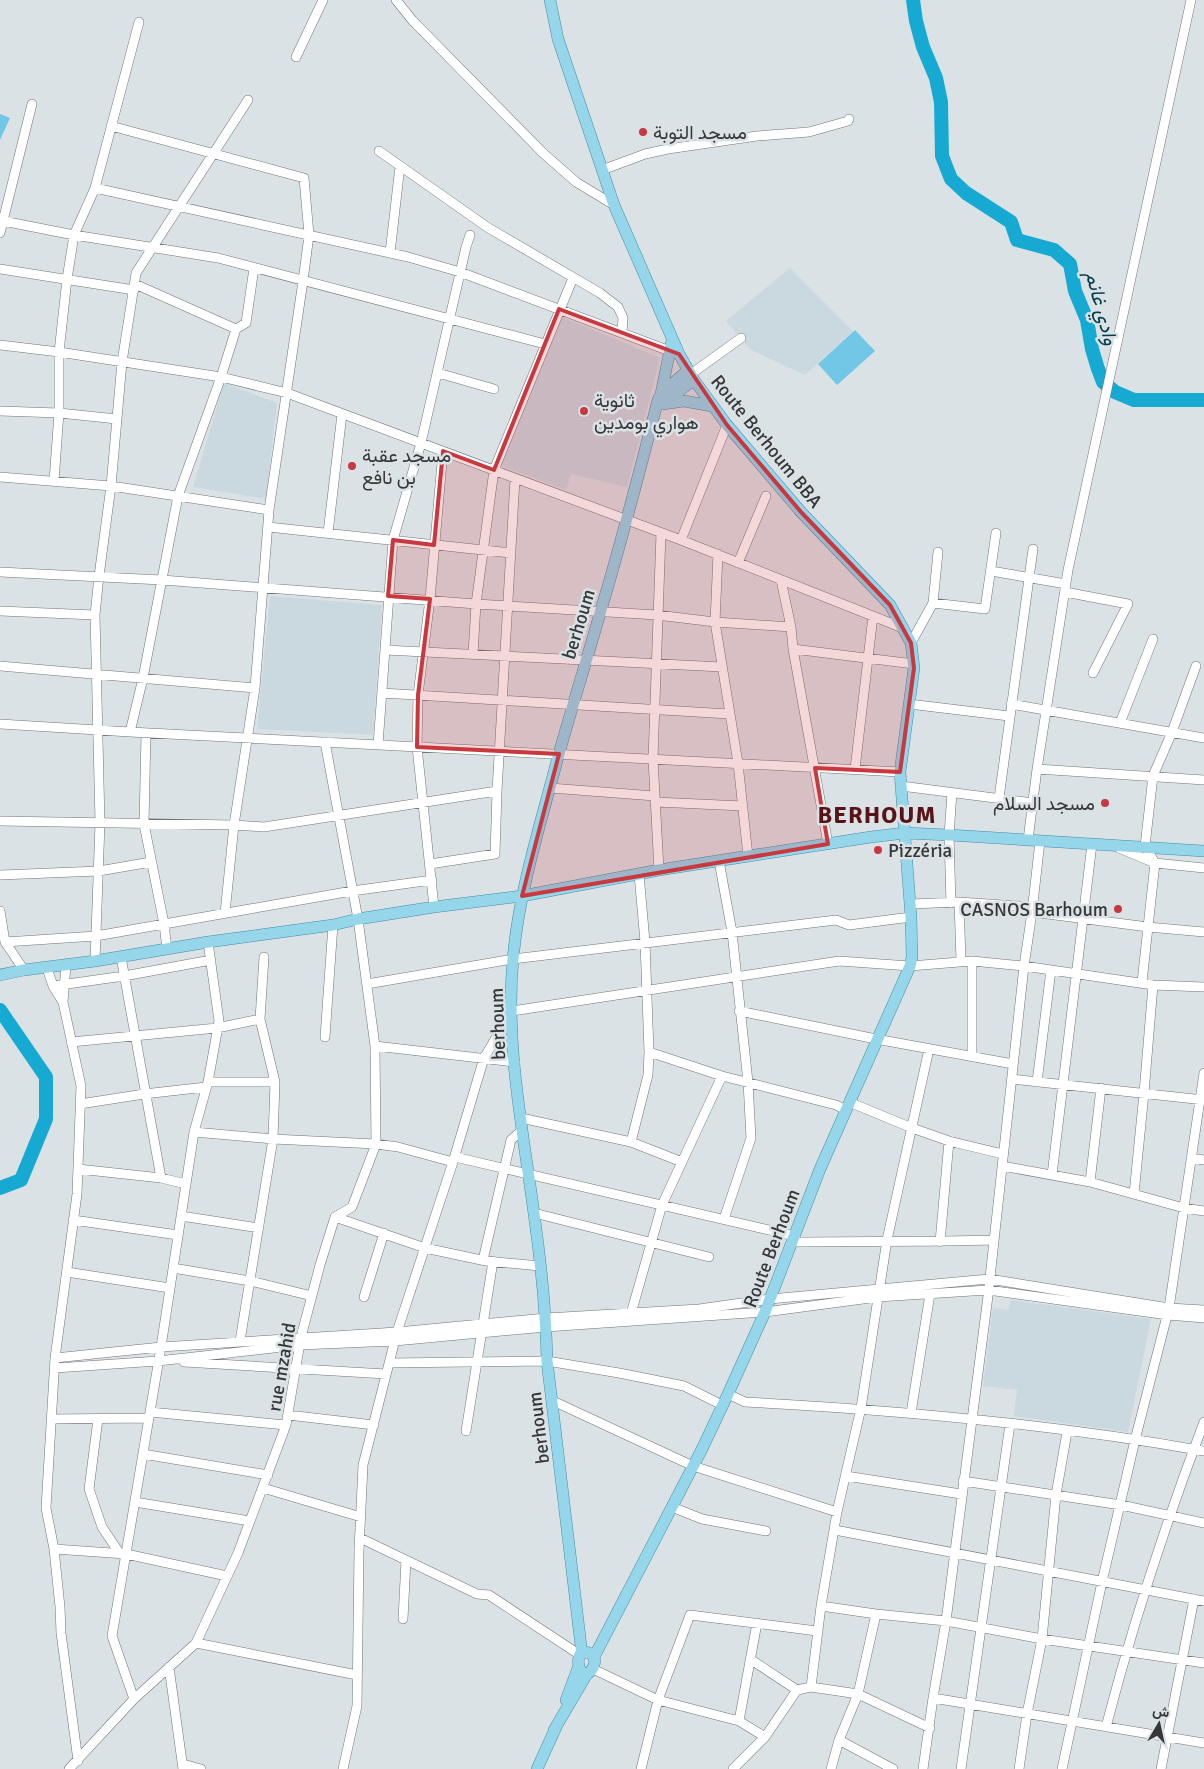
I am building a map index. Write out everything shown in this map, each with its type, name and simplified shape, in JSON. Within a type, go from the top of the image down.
[{"type":"main road","name":"Route Berhoum BBA","points":[[550,0],[558,39],[614,205],[674,348],[726,425],[801,512],[890,605],[911,643],[914,664],[900,772],[905,834]]},
{"type":"main road","name":"berhoum","points":[[581,1655],[548,1362],[540,1266],[527,1174],[515,1062],[512,1011],[513,959],[522,896],[550,788],[674,348]]},
{"type":"main road","points":[[660,402],[691,375]]},
{"type":"main road","points":[[660,402],[684,401],[712,406]]},
{"type":"main road","points":[[0,975],[168,950],[208,942],[333,925],[358,919],[434,907],[522,896],[659,870],[871,837],[905,834],[949,835],[1204,851]]},
{"type":"main road","name":"Route Berhoum","points":[[594,1657],[693,1466],[728,1394],[765,1312],[820,1169],[910,966],[912,957],[911,917],[905,834]]},
{"type":"main road","points":[[537,1769],[554,1730],[586,1670],[595,1663],[594,1657],[590,1653],[585,1652],[577,1661],[586,1670]]},
{"type":"street","points":[[296,57],[323,0]]},
{"type":"street","points":[[396,0],[413,21],[543,153],[576,182],[614,205]]},
{"type":"street","points":[[1028,840],[1036,769],[1065,588],[1192,0]]},
{"type":"street","points":[[54,481],[59,413],[59,352],[66,279],[74,235],[94,188],[139,22]]},
{"type":"street","points":[[95,961],[100,824],[95,615],[111,486],[122,362],[136,273],[248,100]]},
{"type":"street","points":[[0,232],[32,104]]},
{"type":"street","points":[[602,170],[645,154],[668,149],[757,136],[809,132],[848,121],[849,119]]},
{"type":"street","points":[[111,126],[304,178],[309,235],[269,510],[256,688],[234,825],[225,914]]},
{"type":"street","points":[[379,151],[487,227],[600,293],[618,307],[623,318],[622,332]]},
{"type":"street","points":[[390,253],[400,166]]},
{"type":"street","points":[[94,188],[390,253],[460,272],[622,332],[674,348]]},
{"type":"street","points":[[3,221],[74,235],[218,258],[514,334],[545,344]]},
{"type":"street","points":[[378,745],[393,540],[421,443],[470,235]]},
{"type":"street","points":[[130,732],[143,678],[178,496],[221,377],[236,329],[246,323],[254,268]]},
{"type":"street","points":[[0,269],[134,287],[236,329]]},
{"type":"street","points":[[473,654],[476,604],[494,470],[573,278]]},
{"type":"street","points":[[691,375],[741,338]]},
{"type":"street","points":[[0,345],[59,352],[221,377],[287,393],[718,554],[903,628]]},
{"type":"street","points":[[438,373],[494,389]]},
{"type":"street","points":[[0,411],[59,413],[117,420]]},
{"type":"street","points":[[328,533],[342,414]]},
{"type":"street","points":[[681,540],[726,425]]},
{"type":"street","points":[[434,907],[417,747],[418,695],[430,599],[443,451]]},
{"type":"street","points":[[0,477],[111,486],[269,510]]},
{"type":"street","points":[[430,864],[495,854],[515,479]]},
{"type":"street","points":[[738,562],[766,496]]},
{"type":"street","points":[[268,527],[511,553]]},
{"type":"street","points":[[659,870],[653,759],[661,533]]},
{"type":"street","points":[[933,603],[985,609],[996,533]]},
{"type":"street","points":[[999,798],[1033,549]]},
{"type":"street","points":[[911,643],[933,603],[938,552]]},
{"type":"street","points":[[718,554],[716,622],[738,763],[748,856]]},
{"type":"street","points":[[991,571],[1029,578],[1128,604],[1092,673]]},
{"type":"street","points":[[0,572],[99,576],[263,587],[476,604],[657,615],[716,622],[792,627]]},
{"type":"street","points":[[781,580],[792,627],[793,649],[828,844]]},
{"type":"street","points":[[0,612],[95,615]]},
{"type":"street","points":[[855,769],[872,616]]},
{"type":"street","points":[[1120,723],[1153,639]]},
{"type":"street","points":[[793,649],[914,664]]},
{"type":"street","points":[[385,650],[722,666]]},
{"type":"street","points":[[0,666],[256,688]]},
{"type":"street","points":[[1142,982],[1155,863],[1145,846],[1153,776],[1172,732],[1196,666]]},
{"type":"street","points":[[382,692],[729,714]]},
{"type":"street","points":[[910,704],[1009,716]]},
{"type":"street","points":[[1011,704],[1204,738]]},
{"type":"street","points":[[0,724],[900,772]]},
{"type":"street","points":[[146,733],[144,824],[168,950]]},
{"type":"street","points":[[325,742],[358,919],[375,1046],[376,1144],[352,1207],[335,1217]]},
{"type":"street","points":[[1036,769],[1204,780]]},
{"type":"street","points":[[901,786],[1033,803]]},
{"type":"street","points":[[550,788],[743,806]]},
{"type":"street","points":[[0,821],[264,827],[497,791]]},
{"type":"street","points":[[952,793],[949,835],[961,961]]},
{"type":"street","points":[[923,1769],[946,1621],[988,1290],[1024,966],[1040,841]]},
{"type":"street","points":[[1052,1175],[1092,844]]},
{"type":"street","points":[[1110,844],[1155,863],[1204,868]]},
{"type":"street","points":[[719,861],[732,932],[748,1082],[751,1138],[724,1220]]},
{"type":"street","points":[[0,876],[99,871],[152,862]]},
{"type":"street","points":[[631,1142],[648,1074],[649,1052],[645,942],[639,874]]},
{"type":"street","points":[[5,942],[96,936],[352,891],[432,880]]},
{"type":"street","points":[[910,904],[955,902],[1032,910],[1148,927],[1204,932]]},
{"type":"street","points":[[0,911],[5,942],[24,970]]},
{"type":"street","points":[[367,984],[513,959],[645,942],[836,920],[849,925],[911,917]]},
{"type":"street","points":[[325,1037],[333,925]]},
{"type":"street","points":[[134,1699],[112,1636],[123,1554],[135,1502],[194,1132],[207,1084],[219,1021],[208,942]]},
{"type":"street","points":[[121,957],[160,1178]]},
{"type":"street","points":[[240,1341],[273,1139],[275,1082],[260,1019],[264,957]]},
{"type":"street","points":[[53,986],[124,976],[211,960]]},
{"type":"street","points":[[343,1769],[357,1706],[363,1465],[396,1337],[454,1160],[484,1058],[512,1011],[839,961],[910,966],[972,961],[1024,966],[1153,985],[1204,987]]},
{"type":"street","points":[[972,961],[972,1056]]},
{"type":"street","points":[[63,1002],[66,984],[66,965]]},
{"type":"street","points":[[47,968],[53,986],[63,1002],[81,1086],[77,1194],[54,1368],[46,1508],[54,1549],[61,1633],[78,1761]]},
{"type":"street","points":[[1038,1082],[1051,970]]},
{"type":"street","points":[[1134,1194],[1153,985]]},
{"type":"street","points":[[739,1011],[876,1040],[1013,1064]]},
{"type":"street","points":[[72,1042],[218,1028],[260,1019]]},
{"type":"street","points":[[375,1046],[515,1062]]},
{"type":"street","points":[[811,1687],[821,1606],[837,1512],[861,1408],[887,1240],[929,1049]]},
{"type":"street","points":[[649,1052],[722,1076],[836,1105],[848,1106],[949,1141],[1004,1154]]},
{"type":"street","points":[[1062,1769],[1090,1646],[1102,1582],[1135,1440],[1168,1312],[1191,1158],[1202,1099],[1204,1073]]},
{"type":"street","points":[[628,1322],[662,1205],[722,1076]]},
{"type":"street","points":[[1012,1079],[1202,1099]]},
{"type":"street","points":[[80,1104],[207,1084],[275,1082]]},
{"type":"street","points":[[1090,1182],[1101,1088]]},
{"type":"street","points":[[521,1118],[631,1142],[682,1162]]},
{"type":"street","points":[[483,1260],[511,1140],[522,1130]]},
{"type":"street","points":[[194,1132],[398,1147],[662,1205],[794,1239],[940,1242],[994,1240]]},
{"type":"street","points":[[940,1242],[949,1141]]},
{"type":"street","points":[[1191,1158],[1204,1160]]},
{"type":"street","points":[[1002,1166],[1090,1182],[1184,1208],[1204,1211]]},
{"type":"street","points":[[78,1169],[160,1178],[186,1184]]},
{"type":"street","points":[[534,1213],[709,1257]]},
{"type":"street","points":[[181,1216],[259,1228]]},
{"type":"street","points":[[335,1217],[425,1248],[483,1260],[540,1266]]},
{"type":"street","name":"rue mzahid","points":[[69,1769],[134,1699],[196,1643],[238,1553],[286,1425],[300,1341],[335,1217]]},
{"type":"street","points":[[73,1220],[178,1235]]},
{"type":"street","points":[[364,1297],[384,1233]]},
{"type":"street","points":[[466,1431],[493,1261]]},
{"type":"street","points":[[173,1268],[250,1281],[312,1296]]},
{"type":"street","points":[[67,1272],[170,1288]]},
{"type":"street","points":[[546,1323],[628,1322],[765,1312],[878,1293],[989,1279],[1204,1318]]},
{"type":"street","points":[[55,1358],[240,1341],[300,1341],[396,1337],[546,1323],[631,1312],[699,1309],[770,1299],[878,1293],[930,1294],[988,1290],[1168,1312],[1204,1310]]},
{"type":"street","points":[[911,1413],[930,1294]]},
{"type":"street","points":[[54,1368],[158,1361],[300,1341]]},
{"type":"street","points":[[158,1361],[386,1374]]},
{"type":"street","points":[[389,1363],[548,1362],[619,1373],[684,1386],[722,1406]]},
{"type":"street","points":[[728,1394],[745,1402],[861,1408],[911,1413],[1135,1440],[1204,1451]]},
{"type":"street","points":[[553,1401],[693,1466],[837,1512]]},
{"type":"street","points":[[288,1414],[374,1425]]},
{"type":"street","points":[[51,1419],[98,1419],[149,1415],[286,1425]]},
{"type":"street","points":[[98,1419],[89,1489],[102,1527],[123,1554]]},
{"type":"street","points":[[1106,1727],[1126,1651],[1169,1515],[1204,1422]]},
{"type":"street","points":[[961,1769],[1010,1424]]},
{"type":"street","points":[[1019,1769],[1027,1714],[1042,1639],[1047,1571],[1056,1495],[1067,1432]]},
{"type":"street","points":[[143,1454],[268,1475]]},
{"type":"street","points":[[846,1476],[961,1494]]},
{"type":"street","points":[[963,1481],[1120,1505],[1204,1523]]},
{"type":"street","points":[[263,1488],[361,1517]]},
{"type":"street","points":[[135,1502],[250,1521]]},
{"type":"street","points":[[672,1507],[702,1519],[766,1531]]},
{"type":"street","points":[[835,1530],[1204,1601]]},
{"type":"street","points":[[360,1538],[477,1594],[489,1595],[581,1655]]},
{"type":"street","points":[[54,1549],[123,1554],[227,1576]]},
{"type":"street","points":[[404,1619],[406,1560]]},
{"type":"street","points":[[1161,1769],[1194,1599]]},
{"type":"street","points":[[821,1606],[946,1621],[1042,1639],[1204,1662]]},
{"type":"street","points":[[641,1769],[658,1700],[690,1614],[817,1631]]},
{"type":"street","points":[[831,1769],[839,1740],[858,1694],[876,1614]]},
{"type":"street","points":[[739,1721],[757,1623]]},
{"type":"street","points":[[196,1643],[358,1675]]},
{"type":"street","points":[[750,1659],[797,1690]]},
{"type":"street","points":[[169,1667],[183,1767],[201,1769]]},
{"type":"street","points":[[586,1670],[658,1700],[739,1721],[765,1737]]},
{"type":"street","points":[[733,1769],[765,1737],[797,1690],[811,1687],[858,1694],[930,1728]]},
{"type":"street","points":[[933,1698],[1204,1743]]},
{"type":"street","points":[[839,1740],[882,1767],[893,1769]]},
{"type":"highlighted area","points":[[559,309],[679,354],[727,425],[801,512],[890,605],[911,643],[914,668],[900,772],[815,768],[828,844],[522,896],[559,754],[417,747],[418,695],[430,599],[388,596],[393,540],[434,545],[443,451],[494,470]]},
{"type":"shaded area","points":[[0,114],[10,118],[0,140]]},
{"type":"shaded area","points":[[790,268],[853,331],[805,375],[751,350],[726,321]]},
{"type":"shaded area","name":"ثانوية هواري بومدين","points":[[562,317],[660,358],[627,487],[571,474],[566,490],[499,465]]},
{"type":"shaded area","points":[[855,330],[875,351],[837,385],[818,364]]},
{"type":"shaded area","points":[[224,383],[277,403],[266,499],[193,487]]},
{"type":"shaded area","points":[[270,596],[382,605],[373,735],[257,729]]},
{"type":"shaded area","points":[[1011,1300],[1151,1319],[1128,1432],[1014,1416],[1017,1390],[983,1386],[993,1308],[1008,1310]]},
{"type":"waterway","name":"وادي غانم","points":[[913,0],[923,47],[936,78],[941,102],[942,156],[951,179],[966,193],[1011,222],[1017,240],[1054,250],[1070,264],[1075,291],[1087,320],[1092,349],[1103,382],[1115,392],[1134,400],[1204,400]]},
{"type":"waterway","points":[[0,1010],[46,1077],[46,1119],[21,1180],[0,1188]]},
{"type":"place","name":"مسجد التوبة","points":[[643,132]]},
{"type":"place","name":"ثانوية هواري بومدين","points":[[584,411]]},
{"type":"place","name":"مسجد عقبة بن نافع","points":[[352,466]]},
{"type":"place","name":"مسجد السلام","points":[[1105,803]]},
{"type":"place","name":"Pizzéria","points":[[878,850]]},
{"type":"place","name":"CASNOS Barhoum","points":[[1118,909]]},
{"type":"district","name":"BERHOUM","points":[[877,815]]}]
